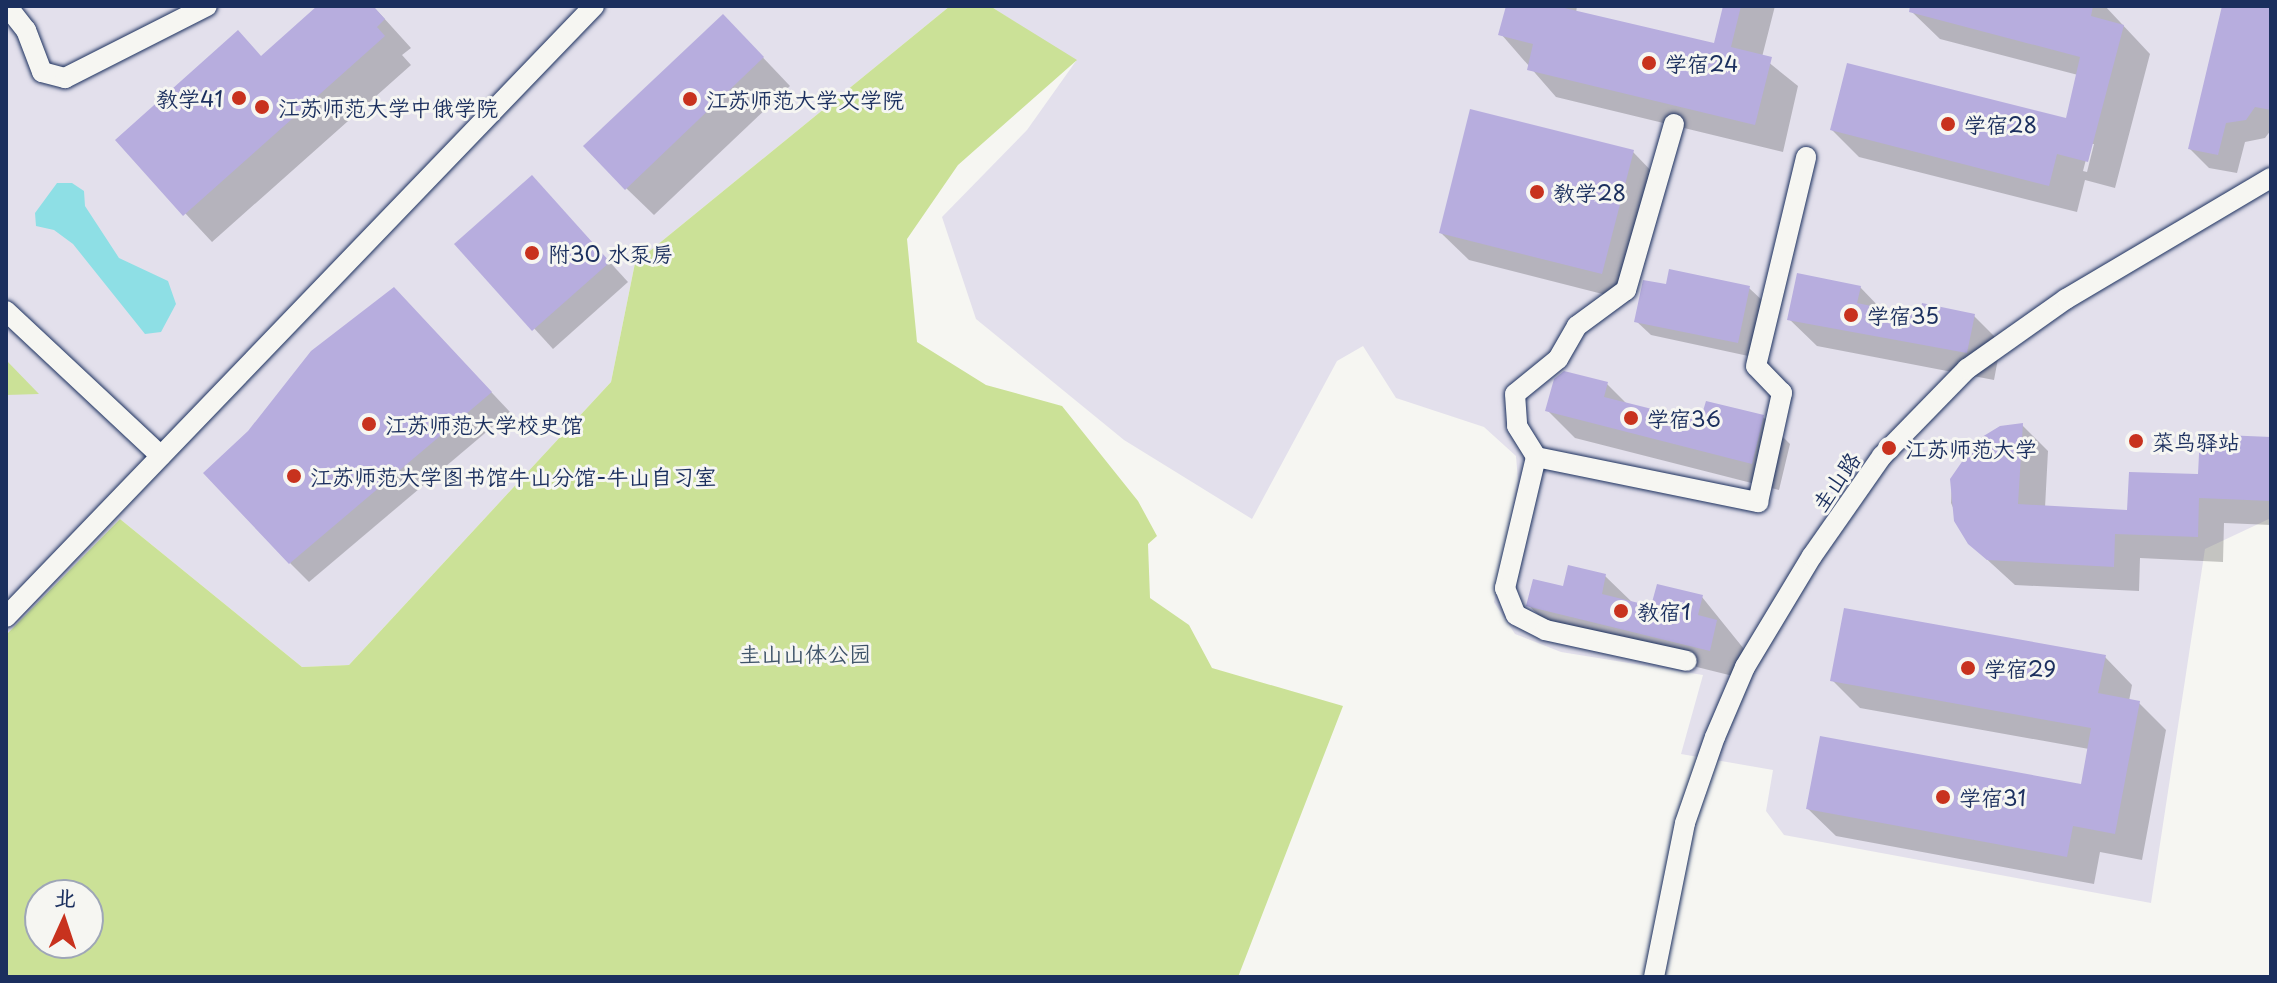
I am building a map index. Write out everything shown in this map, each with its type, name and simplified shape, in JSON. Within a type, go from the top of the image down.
[{"type":"street","points":[[7,6],[26,30],[42,72],[65,78],[207,6]]},
{"type":"street","points":[[6,617],[594,6]]},
{"type":"street","points":[[1674,124],[1626,290],[1577,326],[1558,359],[1515,394],[1517,426],[1536,457],[1505,588],[1516,615],[1545,630],[1687,661]]},
{"type":"street","points":[[1536,457],[1758,502],[1782,393],[1756,366],[1806,157]]},
{"type":"street","name":"圭山路","points":[[1654,977],[1685,823],[1745,667],[1812,556],[1882,456],[1967,369],[1992,351],[2066,299],[2271,178]]},
{"type":"street","points":[[6,311],[161,456]]},
{"type":"shaded area","points":[[6,6],[950,6],[635,263],[611,382],[349,665],[302,667],[120,519],[6,635]]},
{"type":"shaded area","name":"江苏师范大学","points":[[990,6],[2271,6],[2271,518],[2205,549],[2151,903],[1784,835],[1766,811],[1773,770],[1681,754],[1703,675],[1561,652],[1515,634],[1494,602],[1518,481],[1516,456],[1484,427],[1396,398],[1363,346],[1337,361],[1252,519],[1124,440],[976,319],[942,217],[1027,130],[1076,61]]},
{"type":"green space","name":"圭山山体公园","points":[[950,6],[990,6],[1077,60],[958,165],[907,239],[917,342],[986,385],[1062,406],[1138,501],[1157,536],[1148,544],[1150,598],[1189,625],[1212,668],[1343,706],[1238,977],[6,977],[6,635],[120,519],[302,667],[349,665],[611,382],[635,263]]},
{"type":"green space","points":[[6,360],[39,394],[6,395]]},
{"type":"water","points":[[57,183],[72,183],[84,191],[85,206],[119,258],[168,281],[176,304],[161,332],[145,334],[73,244],[54,230],[36,226],[35,213]]},
{"type":"building","name":"教学41","points":[[317,6],[373,6],[385,19],[377,27],[385,36],[183,216],[115,140],[238,30],[261,56]]},
{"type":"building","name":"学宿24","points":[[1506,6],[1556,6],[1714,43],[1723,6],[1741,6],[1731,47],[1772,57],[1755,125],[1527,70],[1533,44],[1498,35]]},
{"type":"building","name":"学宿28","points":[[1910,6],[2093,6],[2091,16],[2124,25],[2088,162],[2057,154],[2049,186],[1830,130],[1847,63],[2066,118],[2080,57],[1909,12]]},
{"type":"building","points":[[2222,6],[2271,6],[2271,110],[2255,107],[2246,120],[2226,123],[2218,155],[2188,149]]},
{"type":"building","points":[[723,14],[764,57],[625,190],[583,146]]},
{"type":"building","name":"教学28","points":[[1470,109],[1634,150],[1602,274],[1439,233]]},
{"type":"building","name":"附30 水泵房","points":[[532,175],[610,262],[532,331],[454,244]]},
{"type":"building","points":[[1669,269],[1750,286],[1738,343],[1634,322],[1643,280],[1666,284]]},
{"type":"building","name":"学宿35","points":[[1797,273],[1861,286],[1857,303],[1919,316],[1922,303],[1975,314],[1967,353],[1787,320]]},
{"type":"building","points":[[394,287],[492,392],[289,564],[203,473],[248,431],[311,351]]},
{"type":"building","name":"学宿36","points":[[1564,371],[1608,382],[1604,397],[1700,421],[1706,401],[1764,415],[1752,464],[1545,411],[1554,379]]},
{"type":"building","points":[[2023,423],[2018,504],[2127,510],[2129,472],[2198,474],[2200,434],[2271,437],[2271,501],[2199,498],[2198,537],[2115,534],[2114,567],[1987,560],[1968,544],[1954,521],[1950,479],[1977,440],[2000,426]]},
{"type":"building","name":"教宿1","points":[[1568,565],[1606,574],[1602,594],[1651,606],[1657,584],[1703,595],[1698,615],[1717,620],[1710,651],[1526,606],[1533,579],[1563,586]]},
{"type":"building","points":[[1844,608],[2106,655],[2098,693],[2140,701],[2115,834],[2073,826],[2067,857],[1806,809],[1820,736],[2081,784],[2091,728],[1830,681]]},
{"type":"place","name":"学宿24","points":[[1649,63]]},
{"type":"place","name":"教学41","points":[[239,98]]},
{"type":"place","name":"江苏师范大学文学院","points":[[690,99]]},
{"type":"place","name":"江苏师范大学中俄学院","points":[[262,107]]},
{"type":"place","name":"学宿28","points":[[1948,124]]},
{"type":"place","name":"教学28","points":[[1537,192]]},
{"type":"place","name":"附30 水泵房","points":[[532,253]]},
{"type":"place","name":"学宿35","points":[[1851,315]]},
{"type":"place","name":"学宿36","points":[[1631,418]]},
{"type":"place","name":"江苏师范大学校史馆","points":[[369,424]]},
{"type":"place","name":"菜鸟驿站","points":[[2136,441]]},
{"type":"place","name":"江苏师范大学","points":[[1889,448]]},
{"type":"place","name":"江苏师范大学图书馆牛山分馆-牛山自习室","points":[[294,476]]},
{"type":"place","name":"教宿1","points":[[1621,611]]},
{"type":"place","name":"学宿29","points":[[1968,668]]},
{"type":"place","name":"学宿31","points":[[1943,797]]}]
